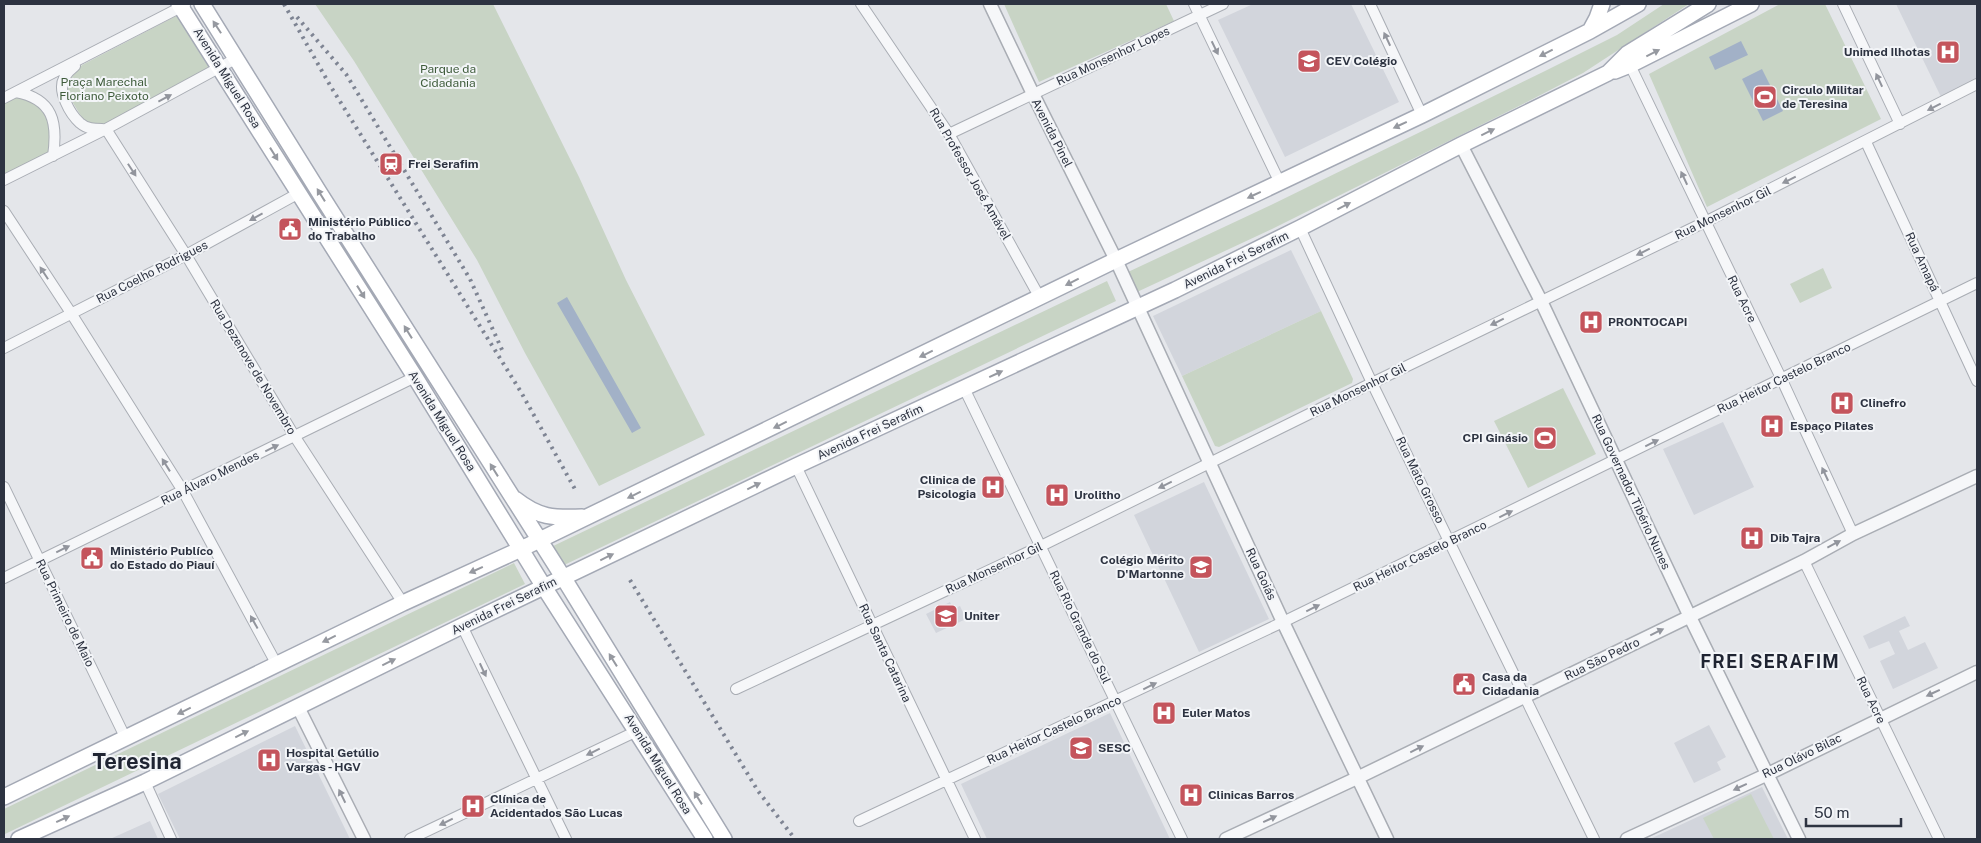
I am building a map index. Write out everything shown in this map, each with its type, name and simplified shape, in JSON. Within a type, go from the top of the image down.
[{"type":"main road","name":"Avenida Miguel Rosa","points":[[202,4],[508,493],[540,540],[724,839]]},
{"type":"main road","points":[[1590,31],[1602,4]]},
{"type":"main road","points":[[4,797],[403,603],[521,550],[1116,260],[1422,115],[1590,31],[1638,4]]},
{"type":"main road","name":"Avenida Frei Serafim","points":[[19,839],[144,782],[462,626],[796,466],[1138,308],[1300,228],[1461,145],[1608,74],[1627,54],[1708,4]]},
{"type":"main road","points":[[1608,74],[1630,65],[1751,4]]},
{"type":"main road","name":"Avenida Miguel Rosa","points":[[183,5],[220,68],[415,377],[544,587],[637,730],[704,839]]},
{"type":"main road","points":[[508,493],[542,515],[558,518],[589,516]]},
{"type":"street","name":"Rua Professor José Amável","points":[[861,4],[949,134],[1040,298]]},
{"type":"street","name":"Avenida Pinel","points":[[990,4],[1138,308]]},
{"type":"street","points":[[1194,4],[1280,182]]},
{"type":"street","name":"Rua Monsenhor Lopes","points":[[949,134],[1223,4]]},
{"type":"street","points":[[1370,4],[1422,115]]},
{"type":"street","points":[[1844,4],[1900,124]]},
{"type":"street","points":[[4,98],[183,5]]},
{"type":"street","points":[[4,180],[106,129],[237,58]]},
{"type":"street","points":[[78,61],[64,78],[62,86],[65,99],[81,124],[92,130],[106,129]]},
{"type":"street","name":"Rua Acre","points":[[1630,65],[1782,380],[1853,534]]},
{"type":"street","name":"Rua Monsenhor Gil","points":[[736,690],[1041,546],[1705,222],[1866,142],[1977,84]]},
{"type":"street","points":[[16,92],[37,98],[47,108],[53,118],[55,131],[52,156]]},
{"type":"street","name":"Rua Dezenove de Novembro","points":[[106,129],[186,255],[296,437],[403,603]]},
{"type":"street","name":"Rua Amapá","points":[[1866,142],[1977,381]]},
{"type":"street","name":"Rua Governador Tibério Nunes","points":[[1461,145],[1541,301],[1690,617],[1798,839]]},
{"type":"street","name":"Rua Coelho Rodrigues","points":[[4,348],[186,255],[299,194]]},
{"type":"street","points":[[4,211],[183,491],[277,665]]},
{"type":"street","name":"Rua Mato Grosso","points":[[1300,228],[1372,383],[1594,839]]},
{"type":"street","name":"Rua Heitor Castelo Branco","points":[[859,822],[1283,622],[1782,380],[1977,283]]},
{"type":"street","name":"Rua Goiás","points":[[1138,308],[1283,622],[1387,839]]},
{"type":"street","name":"Rua Álvaro Mendes","points":[[4,578],[296,437],[415,377]]},
{"type":"street","name":"Rua Rio Grande do Sul","points":[[964,388],[1182,839]]},
{"type":"street","name":"Rua Santa Catarina","points":[[796,466],[975,839]]},
{"type":"street","name":"Rua São Pedro","points":[[1226,839],[1525,697],[1804,561],[1853,534],[1977,476]]},
{"type":"street","name":"Rua Primeiro de Maio","points":[[4,488],[126,739]]},
{"type":"street","name":"Rua Acre","points":[[1804,561],[1939,839]]},
{"type":"street","points":[[462,626],[566,839]]},
{"type":"street","name":"Rua Olávo Bilac","points":[[1627,839],[1768,774],[1879,718],[1977,672]]},
{"type":"street","points":[[298,707],[364,839]]},
{"type":"street","points":[[410,839],[637,730]]},
{"type":"street","points":[[144,782],[171,839]]},
{"type":"shaded area","name":"CEV Colégio","points":[[1253,4],[1351,4],[1399,102],[1285,157],[1218,20]]},
{"type":"shaded area","name":"Unimed Ilhotas","points":[[1896,4],[1977,4],[1977,80],[1942,99]]},
{"type":"shaded area","points":[[1291,250],[1321,311],[1182,376],[1153,316]]},
{"type":"shaded area","points":[[1723,422],[1754,487],[1694,515],[1663,449]]},
{"type":"shaded area","name":"Colégio Mérito D'Martonne","points":[[1204,482],[1269,619],[1199,652],[1134,515]]},
{"type":"shaded area","name":"Uniter","points":[[950,602],[953,609],[960,606],[966,619],[936,633],[926,614]]},
{"type":"shaded area","points":[[1905,616],[1910,626],[1899,631],[1908,650],[1925,642],[1938,668],[1893,689],[1880,661],[1895,654],[1889,641],[1869,649],[1863,636]]},
{"type":"shaded area","name":"SESC","points":[[1110,713],[1170,839],[987,839],[961,784]]},
{"type":"shaded area","points":[[1709,725],[1726,757],[1717,762],[1721,770],[1694,783],[1674,743]]},
{"type":"shaded area","name":"Hospital Getúlio Vargas - HGV","points":[[295,726],[350,839],[180,839],[158,794]]},
{"type":"shaded area","points":[[1762,787],[1788,839],[1650,839]]},
{"type":"shaded area","points":[[150,821],[158,839],[110,839]]},
{"type":"green space","name":"Parque da Cidadania","points":[[315,4],[493,4],[579,177],[626,280],[705,435],[599,486],[525,353],[477,260],[354,61]]},
{"type":"green space","points":[[1004,4],[1166,4],[1174,21],[1039,82]]},
{"type":"green space","points":[[1664,4],[1689,4],[1583,73],[1272,229],[1137,292],[1128,272],[1271,205],[1617,35]]},
{"type":"green space","name":"Circulo Militar de Teresina","points":[[1780,4],[1825,4],[1881,119],[1707,207],[1649,74]]},
{"type":"green space","name":"Praça Marechal Floriano Peixoto","points":[[180,14],[212,68],[104,125],[93,125],[84,121],[70,98],[67,87],[69,80],[82,65]]},
{"type":"green space","name":"Praça Marechal Floriano Peixoto","points":[[20,96],[35,100],[50,119],[50,152],[4,176],[4,103]]},
{"type":"green space","points":[[1823,268],[1832,288],[1800,303],[1790,284]]},
{"type":"green space","points":[[1107,281],[1116,301],[560,567],[549,548]]},
{"type":"green space","points":[[1321,311],[1353,379],[1352,383],[1219,447],[1215,446],[1182,376]]},
{"type":"green space","name":"CPI Ginásio","points":[[1563,388],[1596,454],[1528,488],[1494,421]]},
{"type":"green space","points":[[514,563],[525,584],[5,834],[4,809]]},
{"type":"green space","points":[[1751,794],[1774,839],[1714,839],[1703,818]]},
{"type":"water","points":[[1741,41],[1748,55],[1715,70],[1709,57]]},
{"type":"water","points":[[1762,69],[1783,111],[1763,121],[1742,79]]},
{"type":"water","points":[[567,297],[641,428],[632,433],[557,303]]},
{"type":"railway","points":[[284,4],[331,87],[521,392],[576,491]]},
{"type":"railway","points":[[297,17],[346,74],[470,279],[503,352]]},
{"type":"railway","points":[[630,580],[758,791],[795,839]]},
{"type":"place","name":"Unimed Ilhotas","points":[[1948,52]]},
{"type":"place","name":"CEV Colégio","points":[[1309,61]]},
{"type":"place","name":"Circulo Militar de Teresina","points":[[1765,97]]},
{"type":"place","name":"Frei Serafim","points":[[391,164]]},
{"type":"place","name":"Ministério Público do Trabalho","points":[[290,229]]},
{"type":"place","name":"PRONTOCAPI","points":[[1591,322]]},
{"type":"place","name":"Clinefro","points":[[1842,403]]},
{"type":"place","name":"Espaço Pilates","points":[[1772,426]]},
{"type":"place","name":"CPI Ginásio","points":[[1545,438]]},
{"type":"place","name":"Clinica de Psicologia","points":[[993,487]]},
{"type":"place","name":"Urolitho","points":[[1057,495]]},
{"type":"place","name":"Dib Tajra","points":[[1752,538]]},
{"type":"place","name":"Ministério Publíco do Estado do Piauí","points":[[92,558]]},
{"type":"place","name":"Colégio Mérito D'Martonne","points":[[1201,567]]},
{"type":"place","name":"Uniter","points":[[946,616]]},
{"type":"place","name":"Casa da Cidadania","points":[[1464,684]]},
{"type":"place","name":"Euler Matos","points":[[1164,713]]},
{"type":"place","name":"SESC","points":[[1081,748]]},
{"type":"place","name":"Hospital Getúlio Vargas - HGV","points":[[269,760]]},
{"type":"place","name":"Clinicas Barros","points":[[1191,795]]},
{"type":"place","name":"Clínica de Acidentados São Lucas","points":[[473,806]]},
{"type":"district","name":"FREI SERAFIM","points":[[1770,661]]},
{"type":"district","name":"Teresina","points":[[137,761]]}]
